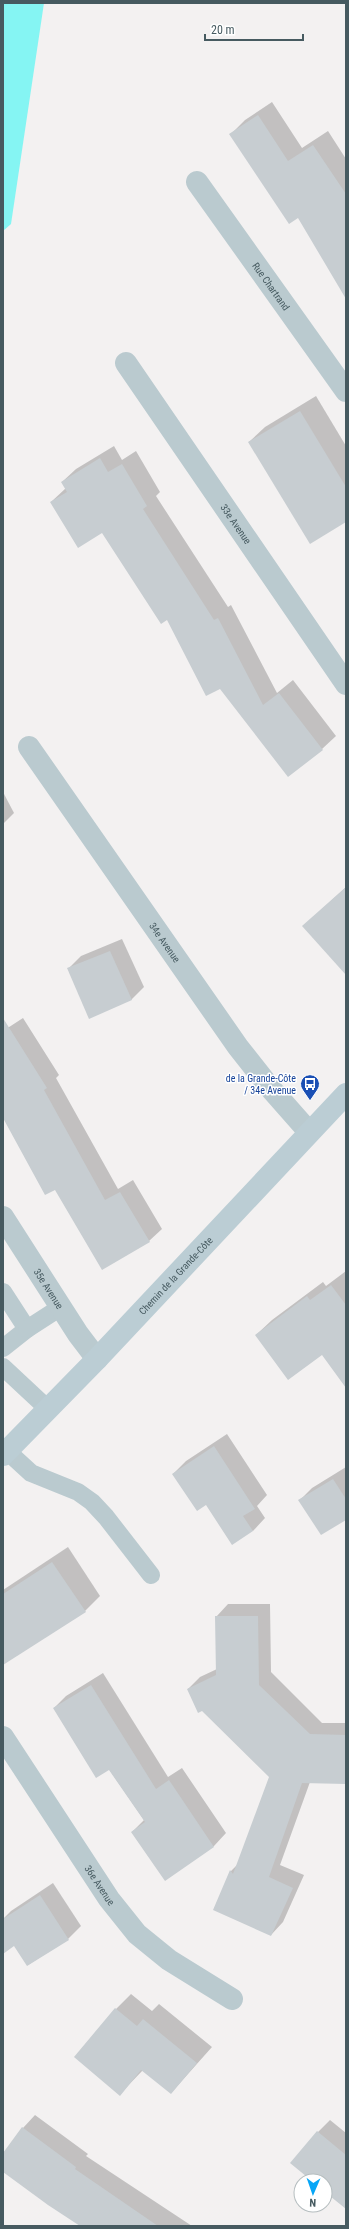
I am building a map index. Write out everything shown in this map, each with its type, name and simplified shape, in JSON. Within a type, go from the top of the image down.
[{"type":"main road","name":"Chemin de la Grande-Côte","points":[[5,1453],[97,1359],[346,1094]]},
{"type":"street","name":"Rue Chartrand","points":[[197,182],[346,391]]},
{"type":"street","name":"33e Avenue","points":[[126,363],[346,684]]},
{"type":"street","name":"34e Avenue","points":[[29,747],[238,1047],[282,1102],[309,1132]]},
{"type":"street","name":"35e Avenue","points":[[3,1217],[61,1307],[97,1359]]},
{"type":"street","name":"36e Avenue","points":[[3,1737],[109,1899],[137,1934],[169,1960],[232,1999]]},
{"type":"lane","points":[[3,1292],[27,1329]]},
{"type":"lane","points":[[3,1348],[27,1329],[61,1307]]},
{"type":"lane","points":[[3,1367],[48,1409]]},
{"type":"lane","points":[[5,1453],[31,1473],[78,1492],[92,1502],[106,1516],[151,1575]]},
{"type":"water","points":[[3,3],[44,3],[11,224],[3,231]]},
{"type":"building","points":[[258,115],[288,161],[313,145],[346,194],[346,299],[298,218],[289,224],[229,134]]},
{"type":"building","points":[[300,411],[346,487],[346,522],[310,544],[248,442]]},
{"type":"building","points":[[100,458],[108,472],[122,464],[147,506],[143,509],[214,620],[218,618],[263,705],[279,693],[323,750],[288,777],[220,689],[206,696],[167,620],[161,624],[102,533],[78,548],[50,502],[67,492],[61,482]]},
{"type":"building","points":[[346,887],[346,975],[302,926]]},
{"type":"building","points":[[110,951],[132,1000],[89,1019],[67,968]]},
{"type":"building","points":[[3,1018],[47,1088],[44,1090],[105,1200],[120,1192],[150,1242],[102,1270],[55,1190],[45,1195],[3,1118]]},
{"type":"building","points":[[331,1285],[346,1305],[346,1388],[322,1355],[288,1380],[255,1335],[307,1296],[310,1300]]},
{"type":"building","points":[[214,1446],[255,1509],[243,1516],[253,1531],[232,1545],[206,1505],[197,1511],[172,1474]]},
{"type":"building","points":[[333,1479],[346,1499],[346,1520],[321,1535],[298,1500]]},
{"type":"building","points":[[52,1562],[86,1612],[3,1665],[3,1594]]},
{"type":"building","points":[[215,1616],[258,1616],[259,1685],[310,1734],[346,1735],[346,1784],[302,1783],[269,1877],[293,1888],[271,1936],[213,1910],[230,1870],[233,1874],[269,1777],[202,1711],[198,1713],[187,1689],[216,1675]]},
{"type":"building","points":[[91,1685],[156,1789],[169,1780],[214,1847],[165,1881],[131,1832],[145,1822],[109,1770],[96,1778],[53,1708]]},
{"type":"building","points":[[40,1895],[69,1940],[27,1966],[14,1946],[3,1954],[3,1919]]},
{"type":"building","points":[[115,2008],[137,2026],[143,2019],[197,2063],[171,2094],[141,2070],[120,2096],[74,2057]]},
{"type":"building","points":[[22,2127],[76,2167],[75,2169],[158,2226],[80,2226],[48,2205],[3,2172],[3,2153]]},
{"type":"building","points":[[317,2131],[346,2155],[346,2209],[333,2198],[333,2173],[302,2173],[290,2163]]},
{"type":"place","name":"de la Grande-Côte / 34e Avenue","points":[[310,1101]]}]
